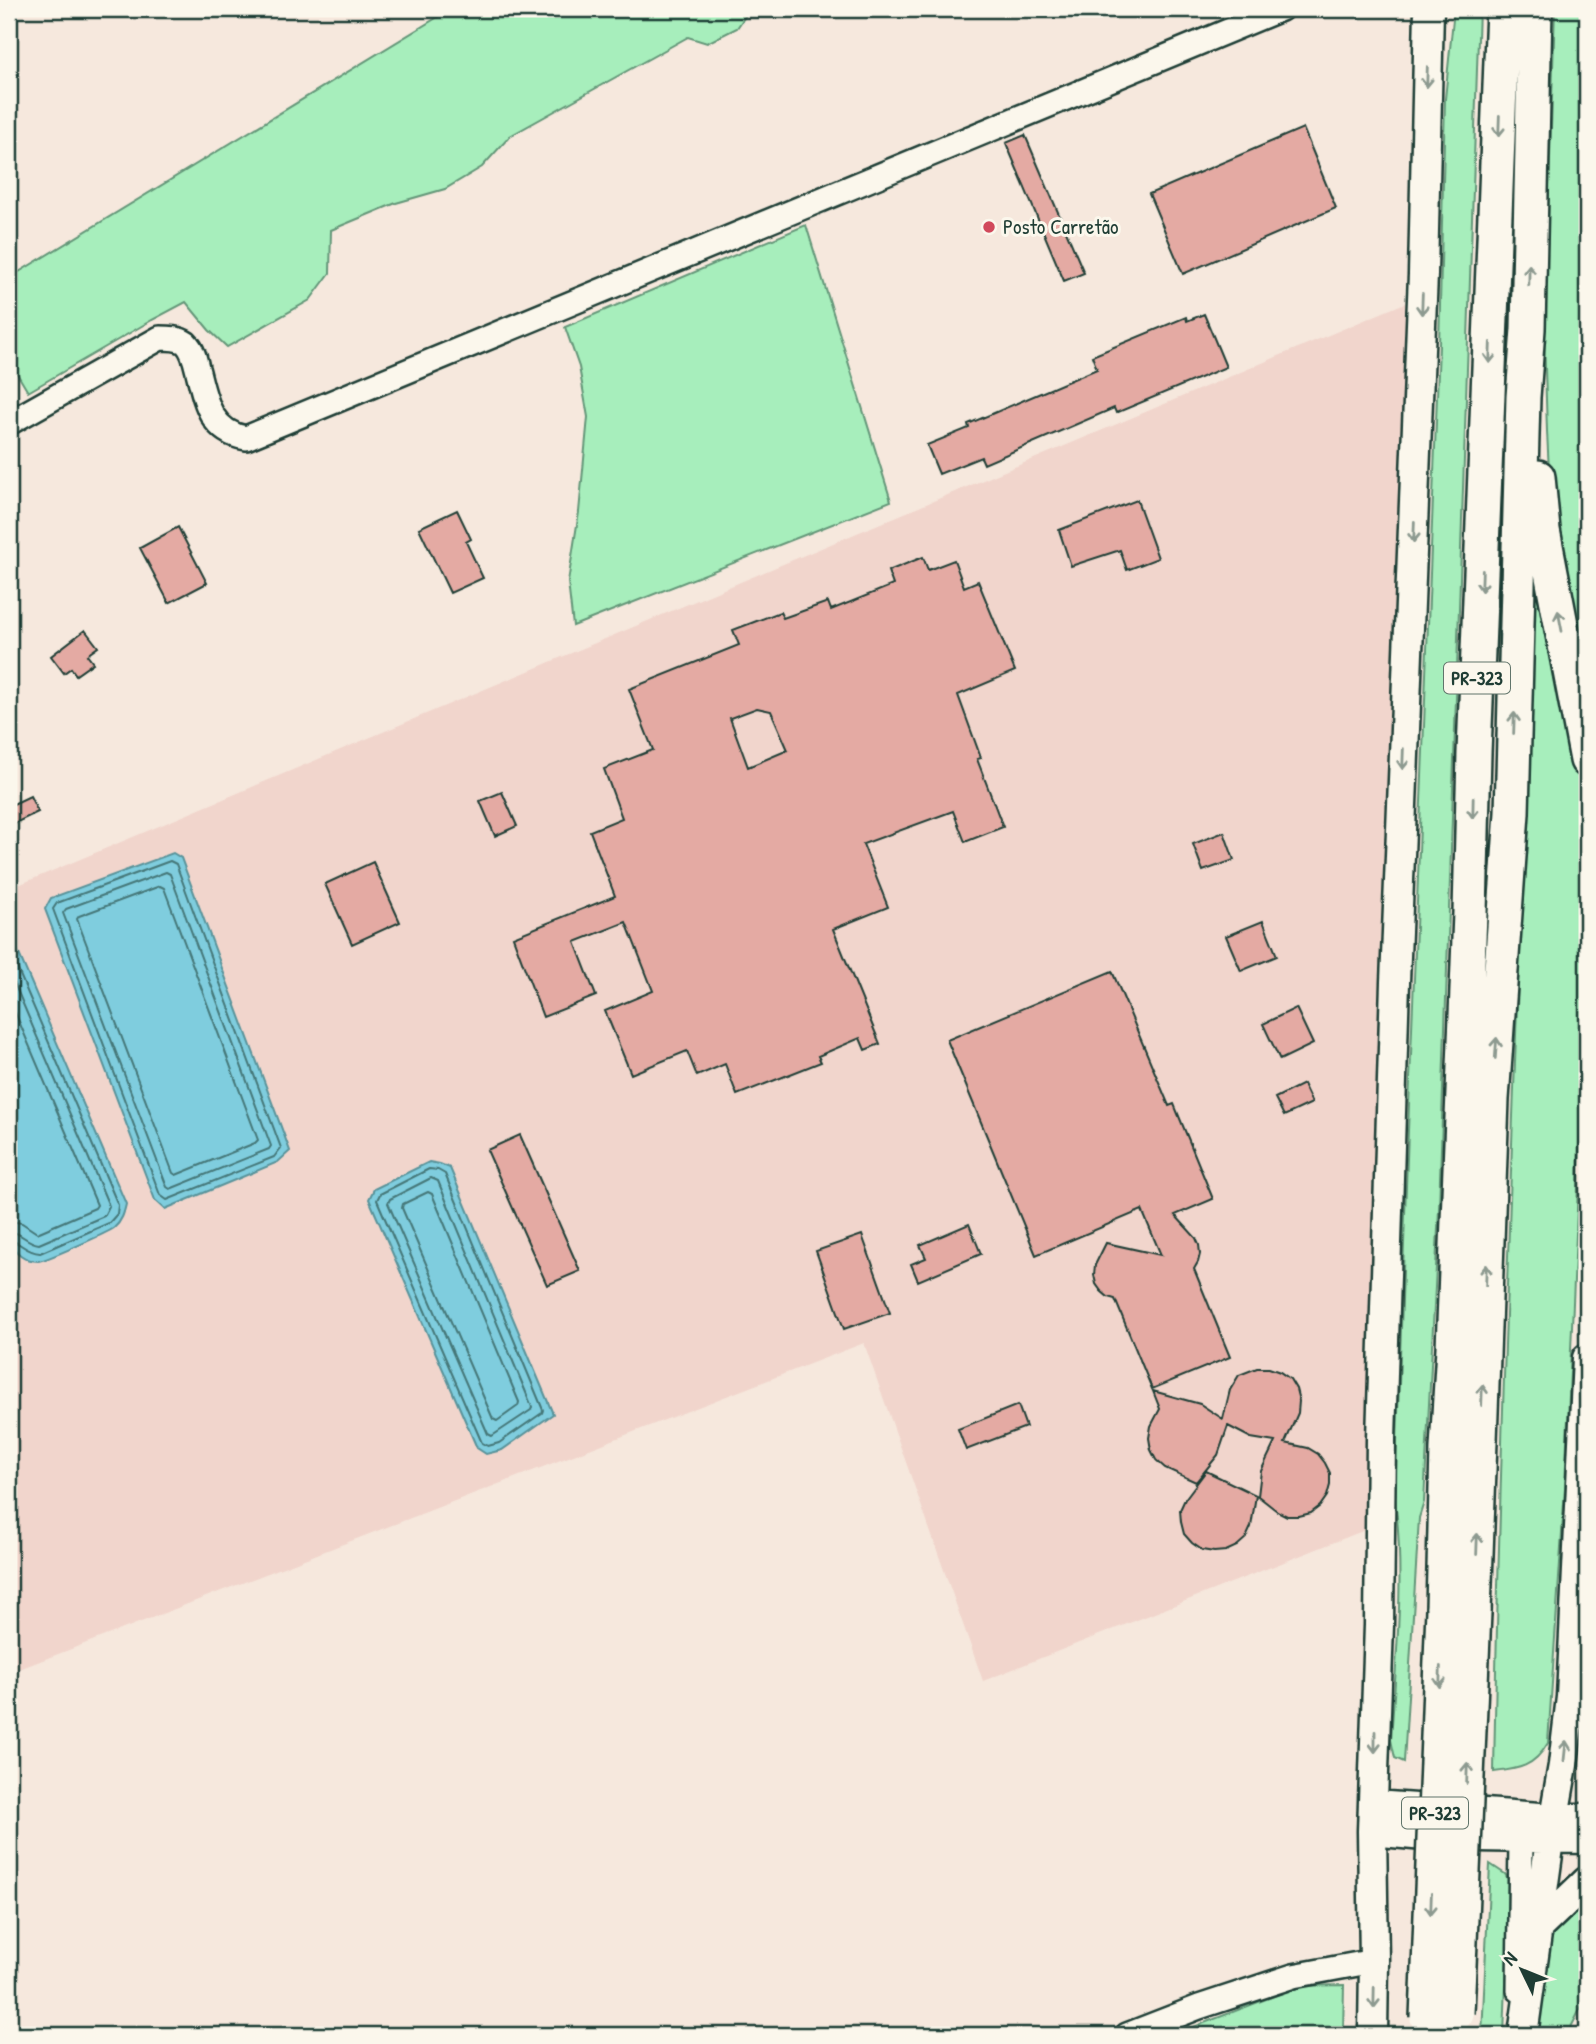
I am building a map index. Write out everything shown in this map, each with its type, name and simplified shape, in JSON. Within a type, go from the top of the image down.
[{"type":"highway","name":"PR-323","points":[[1458,1610],[1447,1448],[1471,913],[1474,753],[1503,9]]},
{"type":"highway","name":"PR-323","points":[[1442,2025],[1458,1610],[1512,813],[1523,397],[1528,329],[1535,9]]},
{"type":"highway","points":[[1523,397],[1533,413],[1543,530],[1587,760]]},
{"type":"main road","points":[[1373,2035],[1373,1818],[1381,1451],[1395,982],[1422,301],[1429,9]]},
{"type":"main road","points":[[1521,2035],[1571,1697],[1587,1358]]},
{"type":"main road","points":[[1571,1697],[1587,1734]]},
{"type":"main road","points":[[1373,1818],[1552,1829],[1587,1839]]},
{"type":"main road","points":[[1373,1818],[1424,1836],[1521,1839],[1587,1818]]},
{"type":"main road","points":[[1539,1927],[1587,1881]]},
{"type":"street","points":[[9,424],[159,338],[173,338],[185,342],[193,352],[209,412],[220,426],[234,436],[246,438],[1281,9]]},
{"type":"street","points":[[1573,1622],[1587,1651]]},
{"type":"street","points":[[1521,1839],[1521,2035]]},
{"type":"street","points":[[1127,2035],[1199,2007],[1293,1976],[1374,1961]]},
{"type":"shaded area","points":[[1405,303],[1423,593],[1395,610],[1365,1530],[983,1681],[864,1343],[9,1673],[9,889]]},
{"type":"green space","points":[[451,9],[750,9],[737,28],[707,43],[688,37],[510,136],[482,167],[445,189],[396,203],[331,230],[330,273],[310,300],[227,347],[186,302],[28,392],[9,360],[9,278]]},
{"type":"green space","points":[[1454,9],[1479,9],[1439,1209],[1424,1502],[1419,1518],[1404,1762],[1395,1758],[1391,1740],[1399,1589],[1395,1498],[1439,346],[1445,99]]},
{"type":"green space","points":[[1555,9],[1587,9],[1587,678],[1550,492],[1547,431],[1544,336]]},
{"type":"green space","points":[[806,225],[891,501],[573,626],[568,582],[579,512],[588,417],[579,367],[565,327]]},
{"type":"green space","points":[[1533,576],[1578,766],[1587,843],[1581,1118],[1565,1488],[1548,1743],[1531,1762],[1511,1770],[1494,1772],[1506,1323]]},
{"type":"green space","points":[[1490,1864],[1505,1874],[1510,1882],[1504,2035],[1482,2035]]},
{"type":"green space","points":[[1587,1902],[1587,1996],[1567,2035],[1535,2035],[1543,1961],[1553,1935]]},
{"type":"green space","points":[[1344,1985],[1343,2035],[1173,2035],[1300,1986]]},
{"type":"water","points":[[173,853],[181,858],[290,1151],[278,1162],[165,1209],[155,1200],[45,909],[51,898]]},
{"type":"water","points":[[9,937],[13,940],[126,1204],[121,1220],[114,1228],[38,1261],[20,1255],[9,1240]]},
{"type":"water","points":[[429,1162],[450,1168],[553,1414],[502,1450],[486,1454],[477,1448],[369,1199],[374,1189]]},
{"type":"building","points":[[1303,128],[1336,208],[1183,274],[1149,194]]},
{"type":"building","points":[[1025,135],[1084,273],[1064,281],[1006,143]]},
{"type":"building","points":[[1204,314],[1226,367],[1116,413],[1114,408],[984,464],[981,457],[939,474],[927,445],[969,428],[968,424],[1097,369],[1092,356],[1186,317],[1187,321]]},
{"type":"building","points":[[1137,500],[1158,558],[1127,570],[1120,550],[1071,566],[1059,530]]},
{"type":"building","points":[[457,510],[471,539],[466,542],[483,578],[450,593],[419,528]]},
{"type":"building","points":[[178,527],[207,583],[169,603],[140,548]]},
{"type":"building","points":[[923,557],[928,570],[954,560],[964,587],[978,581],[1015,671],[958,695],[981,758],[977,759],[1003,827],[965,842],[953,811],[863,844],[888,907],[833,929],[880,1044],[865,1050],[860,1038],[818,1056],[821,1062],[737,1095],[725,1064],[697,1076],[687,1051],[631,1074],[605,1011],[653,991],[626,922],[575,942],[596,996],[543,1017],[513,937],[615,896],[590,831],[622,818],[604,769],[653,750],[629,689],[739,645],[733,630],[780,612],[783,618],[828,602],[831,610],[893,585],[888,571]],"holes":[[[757,708],[771,711],[788,750],[748,767],[730,718]]]},
{"type":"building","points":[[85,630],[98,647],[87,655],[93,663],[76,675],[71,668],[64,673],[51,656]]},
{"type":"building","points":[[502,792],[517,826],[495,836],[480,801]]},
{"type":"building","points":[[30,796],[38,812],[9,826],[9,806]]},
{"type":"building","points":[[1224,832],[1234,860],[1203,871],[1193,844]]},
{"type":"building","points":[[373,862],[400,922],[352,944],[325,884]]},
{"type":"building","points":[[1263,921],[1277,956],[1241,971],[1226,936]]},
{"type":"building","points":[[1112,971],[1169,1106],[1174,1104],[1213,1199],[1175,1215],[1199,1245],[1200,1254],[1194,1269],[1230,1357],[1152,1389],[1115,1299],[1101,1291],[1094,1275],[1095,1265],[1106,1243],[1161,1255],[1142,1210],[1036,1255],[947,1040]]},
{"type":"building","points":[[1296,1008],[1313,1044],[1280,1060],[1263,1024]]},
{"type":"building","points":[[1303,1084],[1312,1103],[1284,1116],[1275,1098]]},
{"type":"building","points":[[520,1135],[580,1271],[547,1285],[487,1150]]},
{"type":"building","points":[[969,1224],[981,1254],[918,1281],[911,1264],[926,1258],[920,1245]]},
{"type":"building","points":[[862,1235],[890,1313],[844,1329],[816,1251]]},
{"type":"building","points":[[1257,1368],[1269,1368],[1290,1379],[1299,1401],[1298,1413],[1285,1443],[1308,1448],[1318,1454],[1330,1473],[1327,1496],[1311,1513],[1287,1516],[1258,1496],[1261,1471],[1275,1442],[1251,1438],[1228,1426],[1218,1455],[1196,1482],[1165,1468],[1156,1460],[1151,1450],[1151,1426],[1160,1409],[1153,1391],[1200,1404],[1223,1419],[1230,1390],[1239,1375]]},
{"type":"building","points":[[1018,1405],[1026,1427],[966,1450],[958,1429]]},
{"type":"building","points":[[1206,1471],[1256,1495],[1251,1527],[1246,1538],[1226,1551],[1202,1550],[1184,1534],[1181,1522],[1180,1510],[1185,1499]]},
{"type":"place","name":"Posto Carretão","points":[[989,227]]}]
